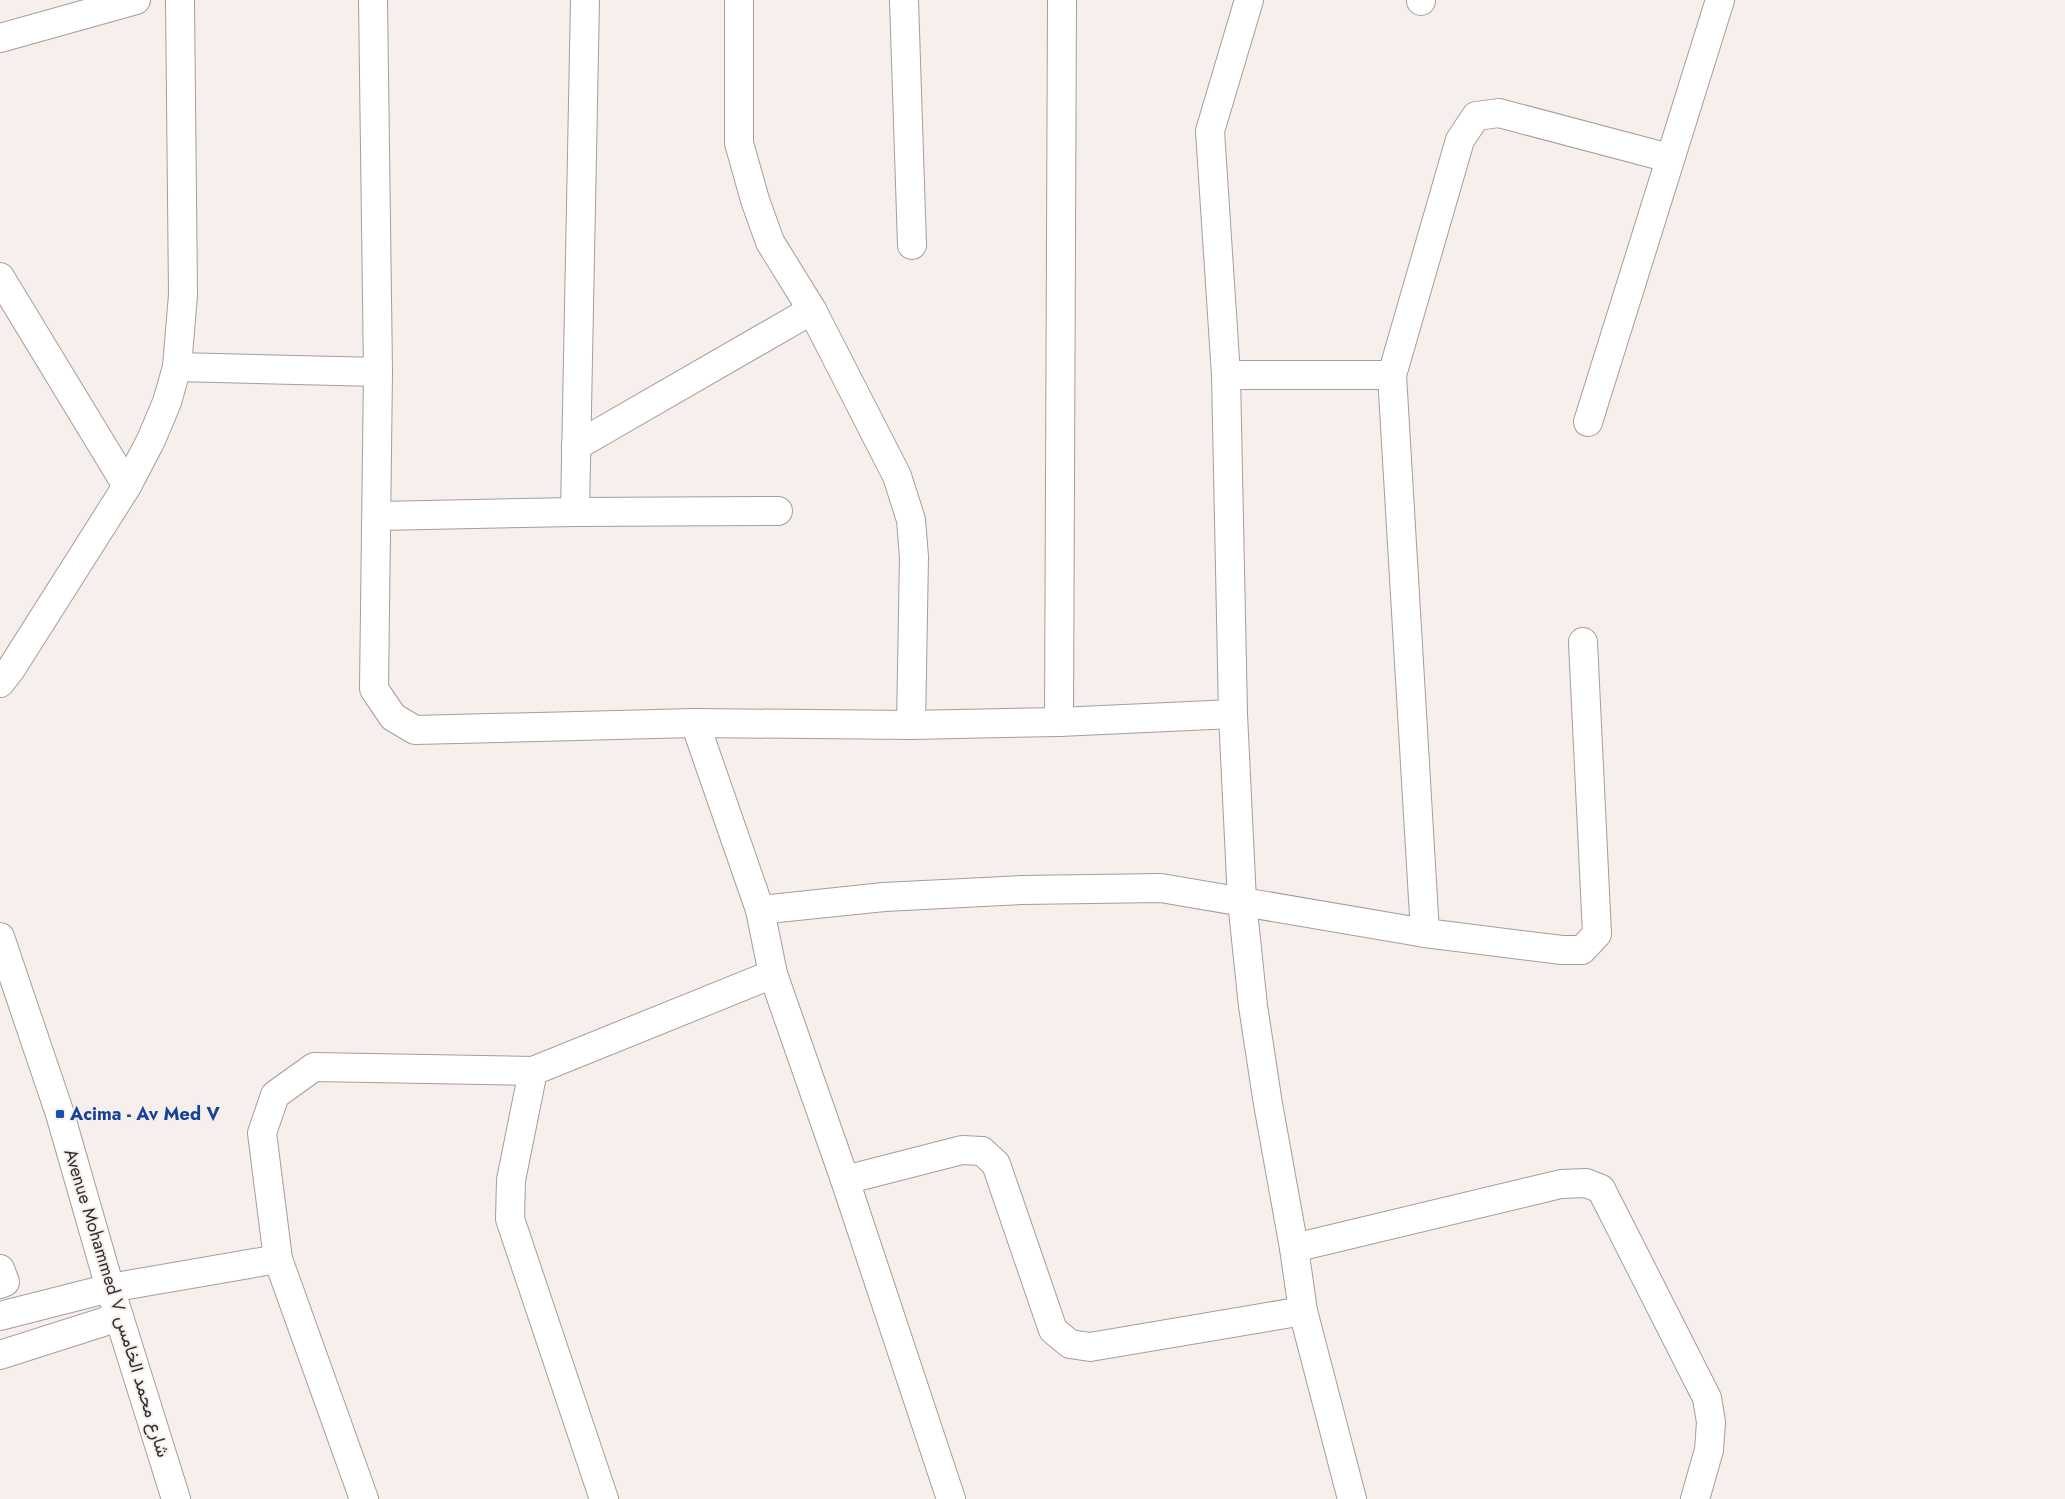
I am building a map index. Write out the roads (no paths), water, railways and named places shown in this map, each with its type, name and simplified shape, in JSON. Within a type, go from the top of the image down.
[{"type":"street","points":[[0,38],[136,0]]},
{"type":"street","points":[[0,683],[11,670],[127,486],[167,402],[177,367],[183,295],[180,0]]},
{"type":"street","points":[[373,0],[378,372],[378,516],[374,689],[392,717],[415,730],[694,723],[911,725],[1059,722],[1233,714]]},
{"type":"street","points":[[574,512],[585,0]]},
{"type":"street","points":[[739,0],[739,143],[755,200],[770,242],[812,310],[897,476],[911,520],[914,557],[911,725]]},
{"type":"street","points":[[904,0],[912,245]]},
{"type":"street","points":[[1059,722],[1062,0]]},
{"type":"street","points":[[1248,0],[1210,131],[1226,375],[1233,714],[1242,901],[1253,1006],[1303,1311],[1352,1499]]},
{"type":"street","points":[[1588,422],[1669,158],[1720,0]]},
{"type":"street","points":[[1425,932],[1392,376],[1460,140],[1476,116],[1499,113],[1669,158]]},
{"type":"street","points":[[0,277],[127,486]]},
{"type":"street","points":[[576,446],[812,310]]},
{"type":"street","points":[[177,367],[378,372]]},
{"type":"street","points":[[1226,375],[1392,376]]},
{"type":"street","points":[[378,516],[574,512],[778,511]]},
{"type":"street","points":[[760,910],[884,897],[1022,890],[1161,888],[1425,932],[1562,950],[1582,950],[1597,934],[1583,642]]},
{"type":"street","points":[[694,723],[760,910],[774,974],[951,1499]]},
{"type":"street","name":"Avenue Mohammed V شارع محمد الخامس","points":[[0,937],[60,1114],[110,1288],[176,1499]]},
{"type":"street","points":[[364,1499],[278,1259],[262,1133],[275,1095],[314,1067],[533,1070],[774,974]]},
{"type":"street","points":[[533,1070],[511,1180],[510,1219],[604,1499]]},
{"type":"street","points":[[845,1180],[962,1150],[982,1151],[996,1164],[1053,1330],[1070,1344],[1090,1347],[1303,1311]]},
{"type":"street","points":[[1294,1248],[1562,1184],[1586,1183],[1601,1189],[1707,1398],[1711,1422],[1708,1450],[1694,1499]]},
{"type":"street","points":[[0,1316],[110,1288],[278,1259]]},
{"type":"street","points":[[0,1269],[4,1282],[0,1284]]},
{"type":"street","points":[[0,1355],[119,1317]]},
{"type":"place","name":"Acima - Av Med V","points":[[60,1114]]}]
